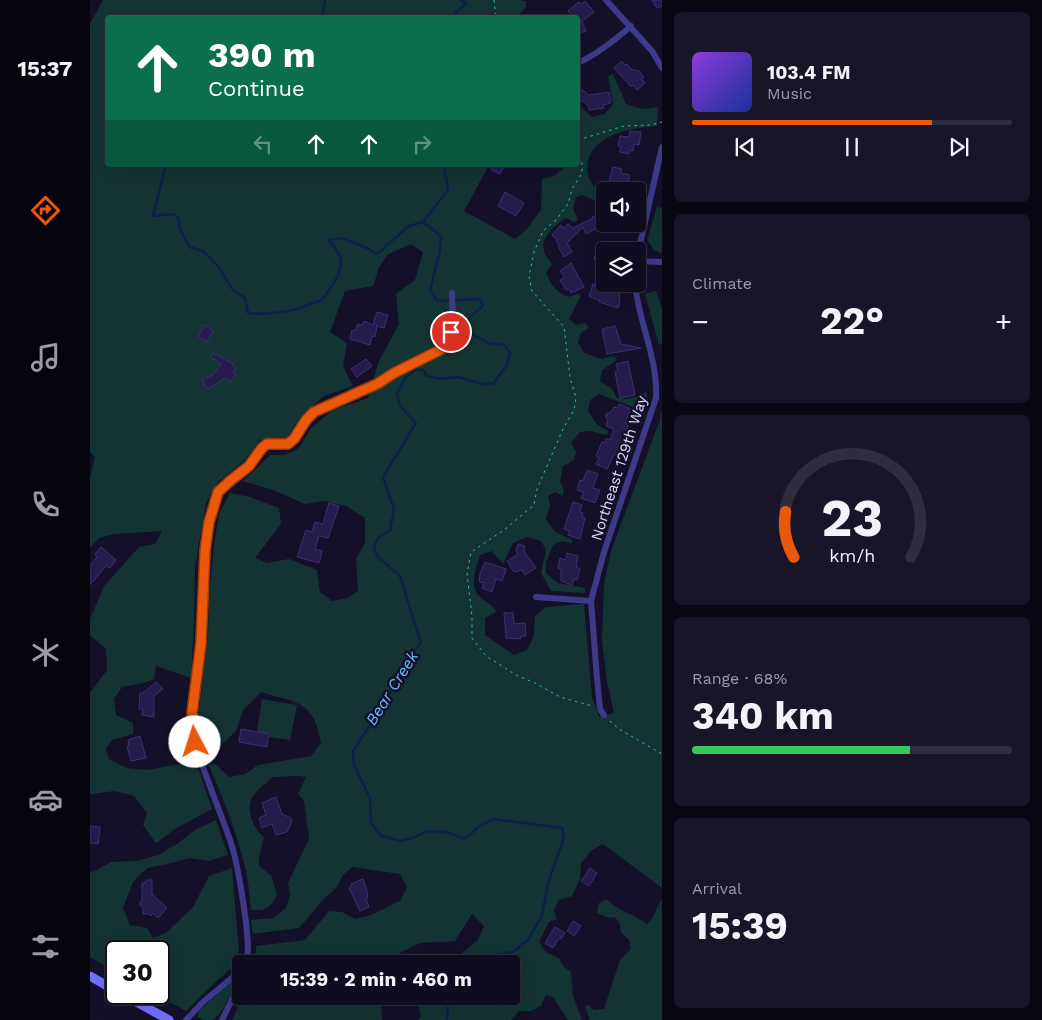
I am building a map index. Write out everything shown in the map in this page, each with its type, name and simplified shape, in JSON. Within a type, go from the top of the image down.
[{"type":"main road","points":[[90,976],[105,985]]},
{"type":"main road","points":[[142,1005],[169,1020]]},
{"type":"street","points":[[606,0],[652,51],[662,68]]},
{"type":"street","points":[[580,62],[613,41],[630,26]]},
{"type":"street","points":[[640,242],[662,147]]},
{"type":"street","points":[[646,261],[662,262]]},
{"type":"street","name":"Northeast 129th Way","points":[[602,712],[591,601],[604,552],[656,398],[656,372],[640,314],[636,292]]},
{"type":"street","points":[[248,955],[248,941],[243,900],[236,861],[199,756],[193,729],[192,713],[201,643],[205,551],[209,522],[218,492],[249,466],[267,444],[288,444],[294,439],[306,420],[314,412],[377,384],[446,347],[450,339],[452,294]]},
{"type":"street","points":[[536,597],[591,601]]},
{"type":"street","points":[[186,1020],[202,1003],[232,978]]},
{"type":"street","points":[[222,1020],[232,999]]},
{"type":"path","points":[[494,0],[496,15]]},
{"type":"path","points":[[580,139],[624,126],[662,122]]},
{"type":"path","points":[[580,160],[582,163],[582,173],[572,189],[568,204],[556,220],[543,231],[534,252],[529,276],[532,291],[564,327],[570,377],[576,398],[574,410],[537,488],[534,505],[504,530],[471,552],[467,574],[472,616],[472,638],[486,656],[516,675],[560,696],[602,712],[620,730],[662,754]]},
{"type":"green space","points":[[103,0],[526,1],[526,8],[518,15],[105,15],[105,167],[488,167],[464,211],[515,239],[527,229],[541,210],[542,179],[554,176],[565,167],[580,167],[580,106],[592,117],[605,114],[613,104],[608,76],[613,74],[626,104],[642,109],[658,107],[657,126],[637,128],[616,134],[598,144],[588,161],[588,176],[596,188],[596,201],[582,195],[576,197],[573,209],[578,220],[574,222],[566,218],[557,224],[546,238],[543,248],[552,265],[546,272],[549,281],[557,290],[568,297],[577,294],[581,295],[569,319],[576,325],[586,323],[588,328],[581,333],[578,342],[584,353],[602,359],[614,356],[617,360],[602,370],[600,381],[612,389],[617,398],[632,398],[646,392],[648,401],[643,418],[637,416],[633,407],[599,394],[590,400],[588,411],[597,425],[608,431],[607,435],[591,431],[580,432],[571,443],[576,452],[574,460],[563,466],[560,482],[564,490],[563,496],[555,492],[548,496],[550,506],[546,519],[554,531],[572,540],[572,543],[562,541],[553,545],[546,563],[546,573],[558,583],[585,588],[585,593],[551,591],[541,573],[546,550],[541,541],[527,537],[513,543],[503,564],[492,551],[480,555],[474,576],[476,592],[496,612],[485,618],[485,635],[514,655],[527,650],[534,635],[535,616],[546,607],[584,604],[592,697],[599,717],[614,713],[607,681],[602,641],[604,584],[611,551],[659,422],[662,409],[662,888],[603,844],[592,850],[581,863],[580,879],[572,896],[559,900],[554,910],[557,919],[549,922],[539,942],[546,952],[559,958],[563,966],[571,972],[573,996],[582,1020],[568,1020],[553,997],[546,995],[541,1006],[531,1011],[519,1011],[511,1020],[418,1020],[421,1016],[418,1005],[520,1005],[520,955],[460,955],[478,940],[484,926],[472,914],[455,941],[420,943],[396,955],[256,955],[256,946],[305,940],[329,911],[342,912],[355,919],[371,915],[400,901],[407,887],[400,874],[352,867],[343,875],[336,888],[299,928],[253,934],[251,920],[273,918],[286,908],[290,895],[288,883],[309,839],[304,801],[298,794],[306,777],[273,777],[254,794],[250,804],[251,817],[259,833],[264,837],[259,857],[259,866],[271,875],[277,894],[268,908],[251,910],[247,876],[239,844],[225,803],[208,764],[215,764],[229,777],[245,774],[258,765],[311,756],[321,743],[318,729],[309,711],[302,706],[261,692],[243,710],[236,731],[225,742],[211,743],[203,735],[198,717],[208,636],[214,544],[219,514],[230,493],[250,497],[279,508],[281,524],[255,558],[267,563],[289,559],[317,570],[320,592],[332,601],[347,598],[358,591],[356,560],[365,542],[365,518],[346,506],[323,501],[305,504],[273,490],[243,481],[270,455],[285,455],[299,448],[311,428],[333,410],[368,398],[378,363],[399,324],[396,294],[415,280],[423,252],[411,244],[387,255],[379,268],[373,286],[345,291],[330,332],[347,343],[343,366],[353,386],[324,396],[300,417],[287,438],[260,440],[245,460],[218,482],[206,503],[195,567],[191,678],[156,666],[154,679],[122,687],[114,699],[116,715],[133,723],[133,734],[112,740],[106,749],[109,759],[126,768],[147,770],[196,761],[212,809],[175,829],[156,843],[143,825],[147,813],[134,796],[115,791],[90,794],[90,693],[107,670],[106,649],[90,635],[90,619],[104,586],[139,547],[155,544],[162,531],[114,534],[99,538],[90,548],[90,478],[95,457],[90,452],[90,24]]},
{"type":"green space","points":[[657,207],[662,208],[662,253],[654,250],[647,240]]},
{"type":"green space","points":[[656,291],[662,309],[662,344],[659,345],[645,294]]},
{"type":"green space","points":[[262,699],[297,705],[290,740],[269,737],[270,734],[257,732]]},
{"type":"green space","points":[[216,820],[228,855],[209,861],[189,858],[147,868],[133,882],[123,908],[130,925],[147,928],[153,938],[166,933],[193,907],[209,876],[232,868],[238,955],[232,955],[232,968],[186,1011],[170,1002],[170,940],[105,940],[105,966],[90,957],[90,871],[93,872],[111,862],[137,861],[158,855],[177,844],[195,830]]},
{"type":"green space","points":[[606,899],[647,924],[662,899],[662,1020],[590,1020],[585,1006],[588,1005],[594,1010],[604,1009],[620,960],[631,949],[629,940],[621,932],[620,924],[616,918],[606,917],[597,913],[599,903]]},
{"type":"green space","points":[[232,982],[232,992],[221,1012],[213,1020],[203,1020],[198,1017],[198,1012]]},
{"type":"green space","points":[[239,1005],[381,1005],[382,1020],[232,1020]]},
{"type":"building","points":[[652,0],[662,0],[662,6],[657,8]]},
{"type":"building","points":[[585,1],[594,12],[582,21],[586,31],[580,33],[580,15],[571,15],[568,11],[579,2],[581,4]]},
{"type":"building","points":[[622,61],[632,70],[638,70],[644,77],[641,79],[645,83],[637,90],[633,85],[631,87],[614,68]]},
{"type":"building","points":[[580,88],[589,95],[609,92],[611,103],[603,105],[604,108],[589,110],[588,105],[580,99]]},
{"type":"building","points":[[630,131],[641,132],[639,145],[634,144],[633,151],[630,150],[629,154],[620,152],[621,147],[618,146],[620,136],[629,137]]},
{"type":"building","points":[[492,167],[504,167],[500,174],[491,170]]},
{"type":"building","points":[[613,167],[622,169],[621,173],[630,175],[628,182],[611,182],[609,180]]},
{"type":"building","points":[[505,192],[524,203],[516,216],[498,206]]},
{"type":"building","points":[[596,215],[596,229],[586,234],[583,227],[567,243],[572,252],[564,257],[557,240],[552,235],[561,225],[564,228],[568,224],[573,228]]},
{"type":"building","points":[[571,263],[584,287],[571,293],[569,289],[566,290],[560,280],[565,277],[560,271]]},
{"type":"building","points":[[593,284],[596,285],[596,292],[620,292],[620,302],[618,308],[599,302],[589,296]]},
{"type":"building","points":[[377,312],[388,315],[384,328],[377,326],[375,337],[372,336],[370,345],[350,339],[352,330],[355,331],[358,324],[362,325],[364,321],[373,325]]},
{"type":"building","points":[[204,325],[213,330],[207,342],[198,337]]},
{"type":"building","points":[[615,326],[621,344],[641,348],[607,354],[602,329]]},
{"type":"building","points":[[213,353],[233,364],[236,368],[233,373],[236,375],[230,382],[224,378],[207,389],[202,379],[213,375],[221,364],[211,357]]},
{"type":"building","points":[[366,359],[372,366],[357,377],[351,369]]},
{"type":"building","points":[[628,361],[635,395],[620,398],[615,372],[618,371],[616,364]]},
{"type":"building","points":[[619,404],[631,409],[625,423],[628,424],[619,455],[615,453],[607,469],[596,464],[599,458],[596,456],[602,442],[605,443],[606,439],[610,440],[614,429],[606,426],[608,420],[606,414],[612,411],[614,407],[617,408]]},
{"type":"building","points":[[587,470],[598,474],[593,488],[600,490],[595,503],[581,498],[584,492],[577,490],[580,480],[583,481]]},
{"type":"building","points":[[573,502],[582,505],[580,512],[583,513],[582,517],[585,518],[580,539],[568,535],[570,531],[564,529]]},
{"type":"building","points":[[329,503],[339,506],[328,538],[319,536],[315,549],[322,551],[319,563],[297,557],[306,530],[312,532],[315,522],[323,524]]},
{"type":"building","points":[[518,544],[525,546],[524,551],[536,568],[525,575],[522,570],[514,572],[507,561],[518,554],[516,551]]},
{"type":"building","points":[[101,547],[116,560],[110,568],[106,566],[90,585],[90,565],[97,557],[95,554]]},
{"type":"building","points":[[567,553],[578,556],[576,567],[580,569],[577,580],[574,579],[572,585],[561,581],[561,569],[558,568],[560,558],[566,560]]},
{"type":"building","points":[[485,562],[506,569],[502,581],[496,579],[492,592],[482,588],[484,583],[479,582]]},
{"type":"building","points":[[504,613],[513,613],[514,624],[525,623],[526,636],[521,636],[521,639],[506,638]]},
{"type":"building","points":[[156,682],[163,689],[154,696],[154,717],[142,715],[143,709],[139,709],[140,693],[143,693]]},
{"type":"building","points":[[241,729],[269,734],[267,747],[239,742]]},
{"type":"building","points":[[140,736],[146,758],[131,761],[127,746],[129,746],[128,740]]},
{"type":"building","points":[[276,797],[282,814],[291,818],[292,821],[287,832],[276,835],[272,824],[262,828],[259,818],[266,815],[262,803]]},
{"type":"building","points":[[90,826],[100,827],[98,844],[90,843]]},
{"type":"building","points":[[590,868],[597,873],[589,886],[581,881]]},
{"type":"building","points":[[363,879],[369,907],[360,911],[349,888],[352,886],[351,884]]},
{"type":"building","points":[[146,880],[152,880],[152,894],[167,908],[158,918],[153,913],[151,916],[143,914],[143,908],[139,904],[142,900],[142,883],[145,883]]},
{"type":"building","points":[[573,921],[581,926],[574,936],[567,931]]},
{"type":"building","points":[[555,927],[565,933],[561,939],[559,938],[553,948],[545,943]]},
{"type":"waterway","name":"Bear Creek","points":[[322,15],[325,0]]},
{"type":"waterway","points":[[453,15],[466,3],[461,0]]},
{"type":"waterway","name":"Bear Creek","points":[[165,167],[153,216],[172,214],[178,217],[180,229],[189,247],[203,251],[217,265],[233,290],[245,298],[248,313],[267,314],[285,312],[321,301],[338,275],[341,263],[338,252],[328,240],[342,238],[377,254],[409,226],[423,222],[441,236],[440,251],[430,290],[437,301],[479,299],[483,305],[471,316],[469,322],[471,333],[489,343],[503,345],[510,353],[507,365],[493,384],[481,384],[459,377],[440,379],[427,376],[423,370],[415,370],[405,378],[397,394],[400,406],[416,423],[383,477],[394,509],[390,530],[379,537],[374,546],[377,556],[400,576],[421,643],[411,654],[409,665],[353,751],[354,765],[370,798],[371,822],[380,835],[400,841],[413,838],[427,831],[447,832],[465,839],[478,827],[493,819],[562,828],[564,838],[548,883],[542,915],[529,939],[513,952],[494,955]]},
{"type":"waterway","points":[[423,222],[448,190],[444,167]]},
{"type":"waterway","name":"Bear Creek","points":[[447,1020],[448,1005]]},
{"type":"route","points":[[195,742],[192,713],[201,643],[205,551],[209,522],[218,492],[249,466],[267,444],[288,444],[294,439],[306,420],[314,412],[377,384],[418,360],[446,347],[449,344],[451,332]]}]
